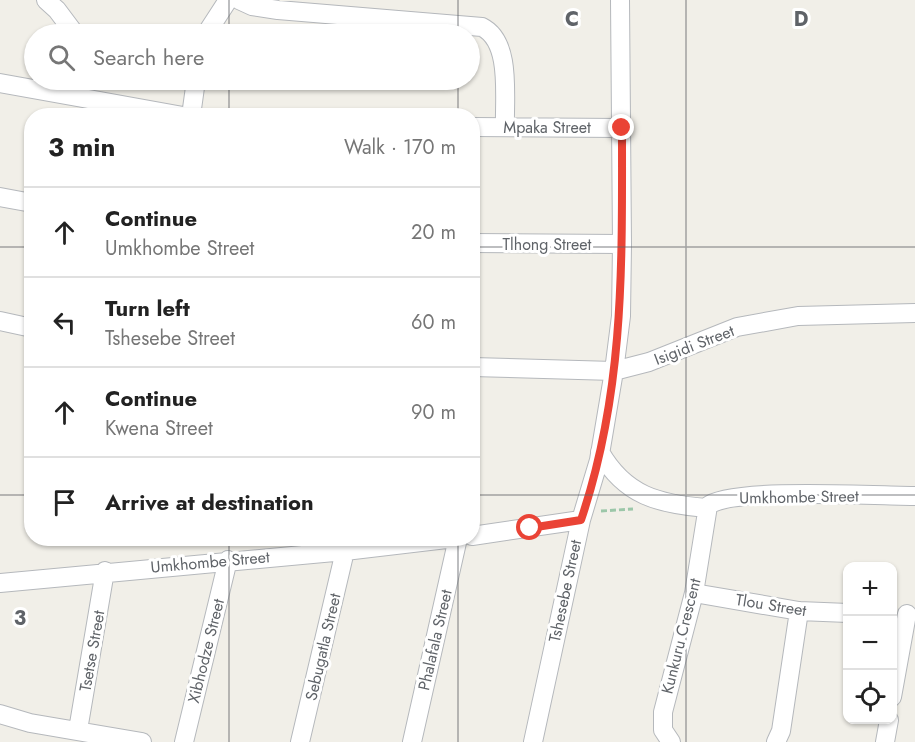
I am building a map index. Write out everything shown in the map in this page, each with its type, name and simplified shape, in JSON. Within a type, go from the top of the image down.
[{"type":"street","points":[[46,0],[66,24]]},
{"type":"street","points":[[212,24],[228,0]]},
{"type":"street","points":[[239,0],[252,6],[278,10],[446,24]]},
{"type":"street","name":"Tshesebe Street","points":[[533,742],[582,516],[600,452],[621,316],[620,0]]},
{"type":"street","points":[[480,27],[489,30],[500,44],[505,127]]},
{"type":"street","points":[[0,83],[24,85]]},
{"type":"street","points":[[92,90],[155,108]]},
{"type":"street","points":[[192,108],[195,90]]},
{"type":"street","name":"Mpaka Street","points":[[480,127],[622,128]]},
{"type":"street","points":[[1,203],[24,203]]},
{"type":"street","name":"Tlhong Street","points":[[480,243],[622,244]]},
{"type":"street","name":"Isigidi Street","points":[[480,367],[614,371],[649,362],[686,346],[747,325],[798,316],[915,313]]},
{"type":"street","points":[[0,321],[24,326]]},
{"type":"street","points":[[600,452],[620,478],[639,492],[665,504],[706,508]]},
{"type":"street","name":"Umkhombe Street","points":[[706,508],[711,502],[734,498],[795,494],[915,496]]},
{"type":"street","name":"Kunkuru Crescent","points":[[671,742],[663,730],[663,712],[694,593],[706,508]]},
{"type":"street","points":[[480,535],[582,516]]},
{"type":"street","name":"Umkhombe Street","points":[[0,583],[105,571],[388,546]]},
{"type":"street","name":"Phalafala Street","points":[[412,742],[454,546]]},
{"type":"street","name":"Sebugatla Street","points":[[300,742],[345,551]]},
{"type":"street","name":"Xibhodze Street","points":[[184,742],[228,560]]},
{"type":"street","name":"Tsetse Street","points":[[78,730],[105,571]]},
{"type":"street","name":"Tlou Street","points":[[694,593],[799,611],[843,613]]},
{"type":"street","points":[[776,742],[781,731],[799,611]]},
{"type":"street","points":[[896,670],[905,614]]},
{"type":"street","points":[[0,714],[30,723],[142,742]]},
{"type":"street","points":[[0,726],[30,723]]},
{"type":"street","points":[[885,742],[888,724]]},
{"type":"path","points":[[582,516],[665,504]]},
{"type":"route","points":[[530,528],[581,520],[599,460],[621,316],[622,128]]}]
